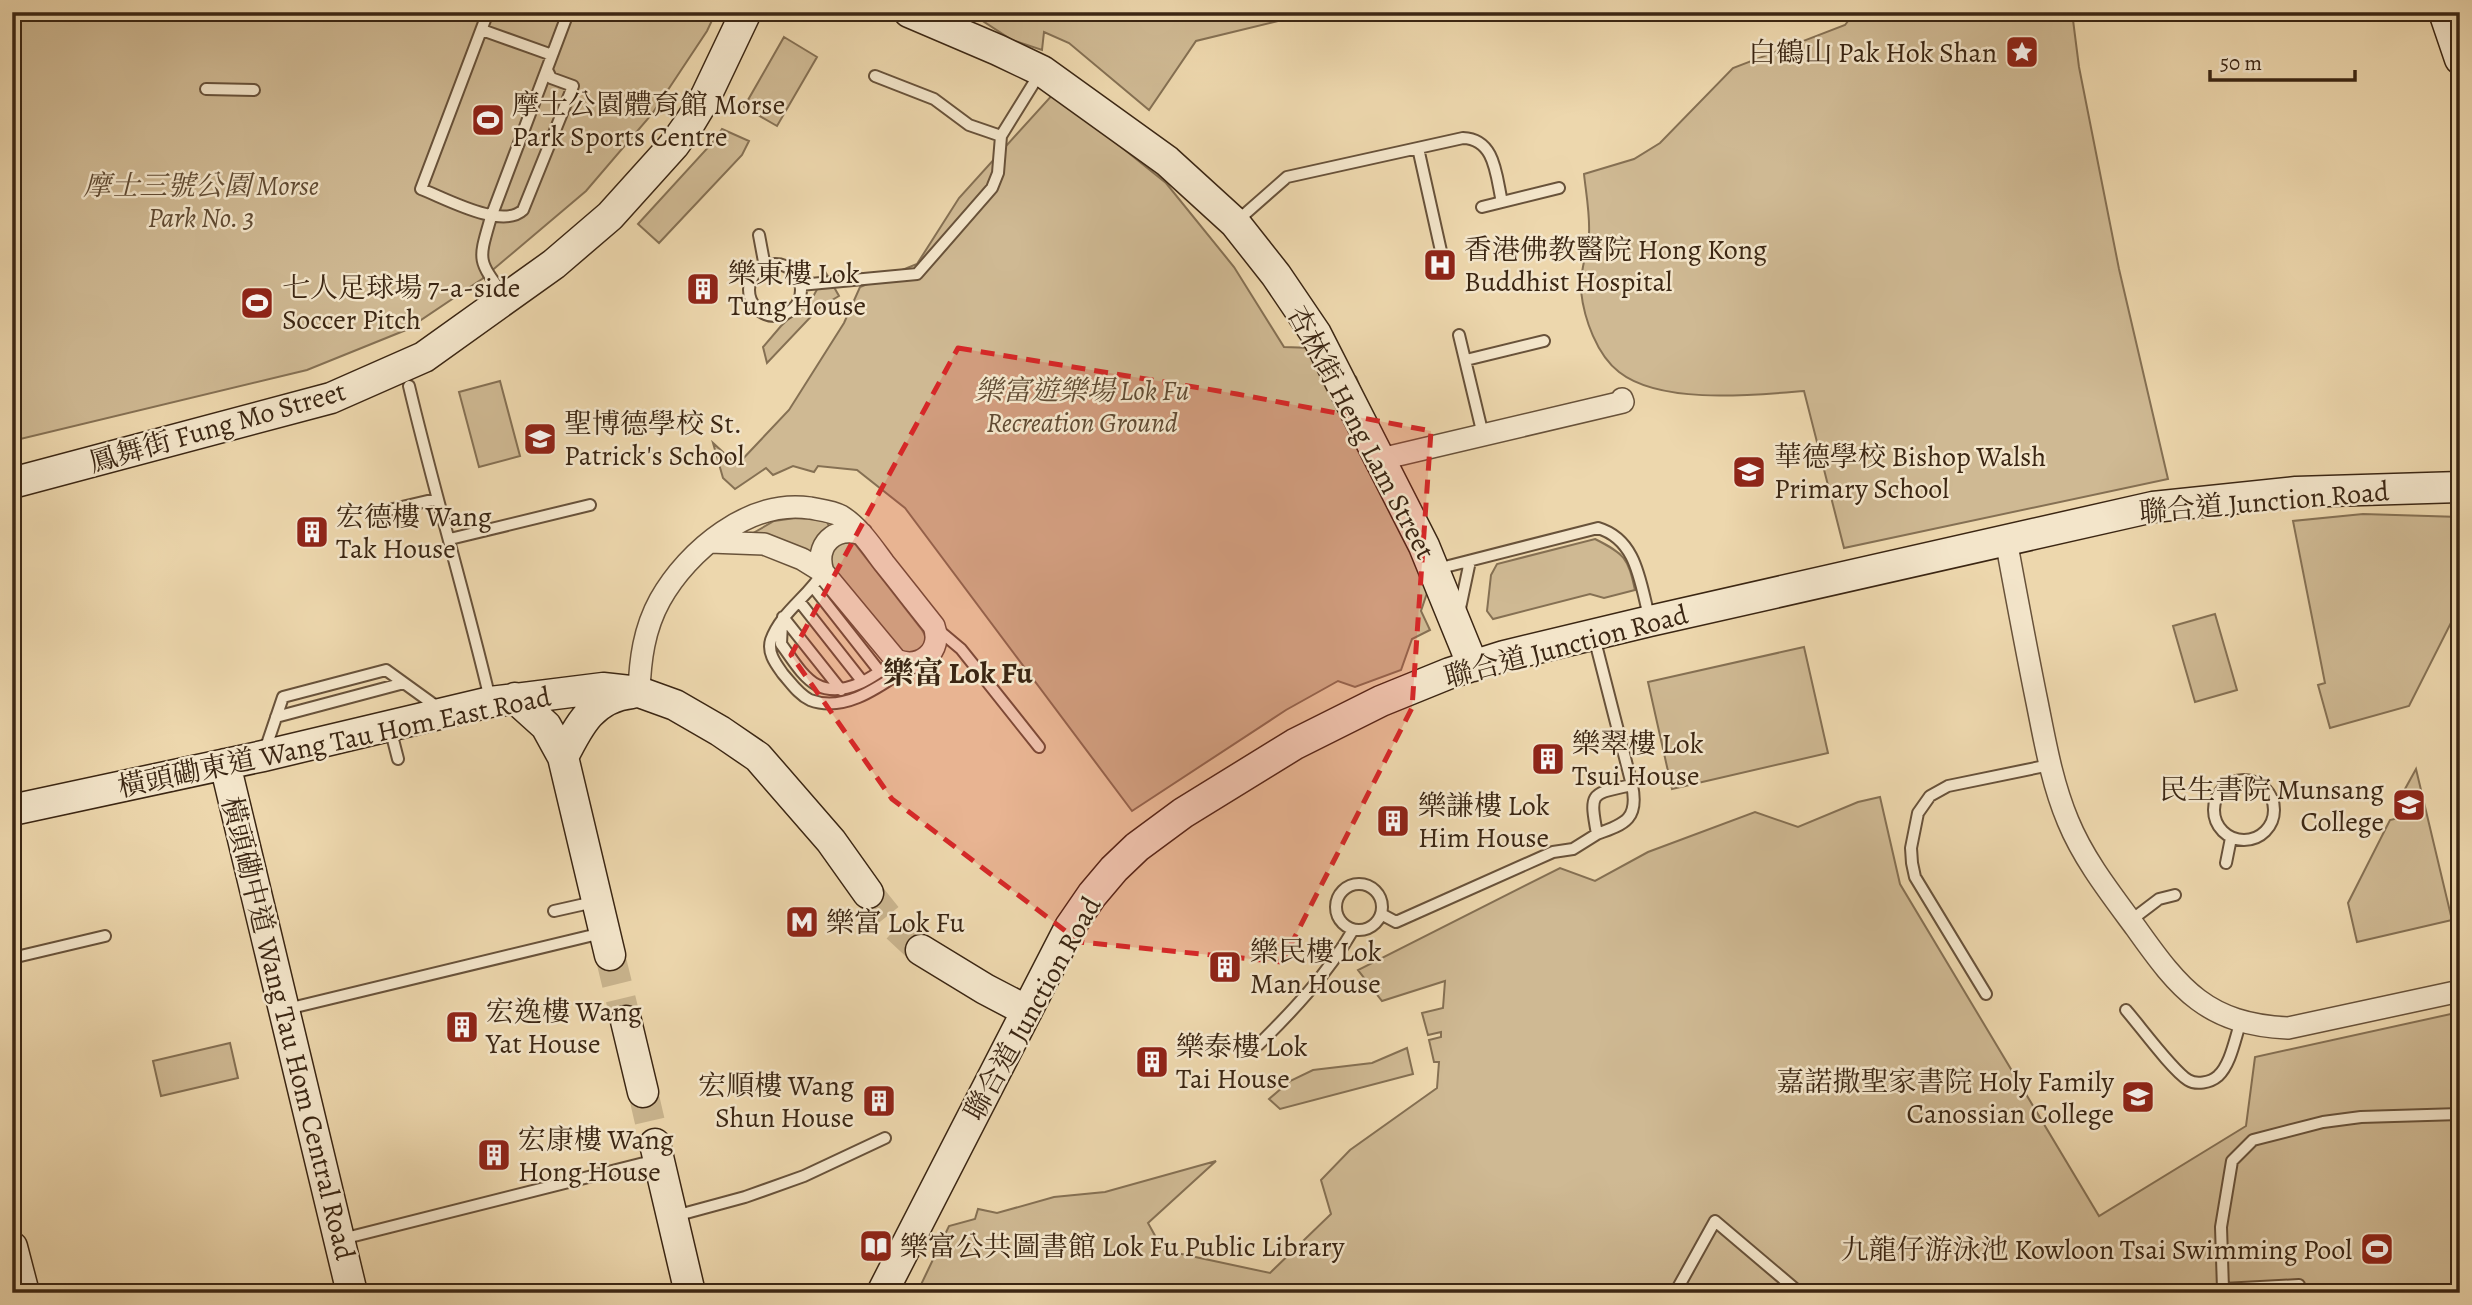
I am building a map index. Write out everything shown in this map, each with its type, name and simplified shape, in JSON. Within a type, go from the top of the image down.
[{"type":"street","name":"鳳舞街 Fung Mo Street","points":[[17,479],[331,398],[425,357],[554,264],[610,216],[674,145],[706,96],[746,12]]},
{"type":"street","name":"杏林街 Heng Lam Street","points":[[909,12],[1042,71],[1167,161],[1235,223],[1317,334],[1435,570],[1473,666]]},
{"type":"street","points":[[2444,12],[2460,59]]},
{"type":"street","points":[[1381,459],[1623,402],[1622,399]]},
{"type":"street","name":"聯合道 Junction Road","points":[[882,1293],[1070,927],[1092,895],[1114,869],[1161,828],[1222,787],[1295,744],[1381,701],[1473,666],[1594,634],[2006,540],[2153,508],[2198,502],[2296,492],[2460,487]]},
{"type":"street","points":[[563,757],[580,722],[602,703],[617,695],[639,692],[640,660],[646,632],[660,601],[678,574],[710,542],[732,525],[761,513],[801,507],[841,516],[862,534],[933,626],[936,638],[934,647],[930,654],[897,665],[818,580],[802,559],[764,544],[710,542]]},
{"type":"street","points":[[818,580],[820,557],[825,543],[843,531],[862,534]]},
{"type":"street","points":[[2006,540],[2059,799],[2078,843],[2130,921],[2179,985],[2218,1013],[2264,1027],[2288,1028],[2460,991]]},
{"type":"street","name":"橫頭磡東道 Wang Tau Hom East Road","points":[[12,810],[262,756],[444,712],[503,700],[603,688],[639,692],[675,705],[758,757],[831,841],[868,894]]},
{"type":"street","points":[[503,700],[546,726],[563,757],[607,944]]},
{"type":"street","name":"橫頭磡中道 Wang Tau Hom Central Road","points":[[225,764],[352,1293]]},
{"type":"street","points":[[921,950],[1027,1011]]},
{"type":"street","points":[[626,1021],[643,1092]]},
{"type":"street","points":[[657,1152],[690,1293]]},
{"type":"street","points":[[12,1247],[24,1293]]},
{"type":"lane","points":[[488,12],[421,189],[491,217],[518,214],[523,210],[573,86],[551,78],[547,70]]},
{"type":"lane","points":[[507,299],[483,266],[481,250],[568,13]]},
{"type":"lane","points":[[481,30],[552,55]]},
{"type":"lane","points":[[800,285],[917,275],[992,188],[998,173],[1001,136],[1042,71]]},
{"type":"lane","points":[[875,76],[934,99],[968,125],[1001,136]]},
{"type":"lane","points":[[206,89],[254,90]]},
{"type":"lane","points":[[1235,223],[1287,177],[1463,138],[1478,141],[1489,151],[1502,202]]},
{"type":"lane","points":[[1418,148],[1441,251]]},
{"type":"lane","points":[[1482,207],[1559,188]]},
{"type":"lane","points":[[759,235],[765,267]]},
{"type":"lane","points":[[765,267],[787,267],[798,278],[800,285],[799,302],[786,314],[768,315],[754,305],[750,288],[758,272],[765,267]]},
{"type":"lane","points":[[1459,335],[1483,435]]},
{"type":"lane","points":[[1466,360],[1544,341]]},
{"type":"lane","points":[[410,386],[436,499],[503,700]]},
{"type":"lane","points":[[389,510],[436,499]]},
{"type":"lane","points":[[450,539],[590,505]]},
{"type":"lane","points":[[1435,570],[1598,528],[1609,531],[1620,539],[1634,559],[1650,621]]},
{"type":"lane","points":[[1457,625],[1470,561]]},
{"type":"lane","points":[[818,580],[783,617],[770,642],[772,659],[796,689],[810,699],[836,704],[878,687],[897,665]]},
{"type":"lane","points":[[799,601],[862,681]]},
{"type":"lane","points":[[783,617],[842,690]]},
{"type":"lane","points":[[783,617],[781,644],[805,676],[818,686],[842,690],[897,665]]},
{"type":"lane","points":[[933,626],[961,649],[1039,747]]},
{"type":"lane","points":[[1381,914],[1396,922],[1553,852],[1573,849],[1629,818],[1634,808],[1632,785],[1594,634]]},
{"type":"lane","points":[[262,756],[284,697],[373,673],[386,670],[444,712]]},
{"type":"lane","points":[[276,718],[404,684]]},
{"type":"lane","points":[[390,726],[398,759]]},
{"type":"lane","points":[[1986,994],[1915,877],[1911,848],[1915,823],[1923,804],[1930,796],[1948,786],[2050,765]]},
{"type":"lane","points":[[2240,780],[2260,784],[2273,799],[2274,818],[2270,827],[2255,839],[2245,841],[2231,838],[2215,819],[2216,798],[2222,789],[2240,780]]},
{"type":"lane","points":[[1597,834],[1592,805],[1595,796],[1601,792],[1632,785]]},
{"type":"lane","points":[[2226,863],[2231,838]]},
{"type":"lane","points":[[1362,883],[1376,891],[1382,906],[1381,914],[1373,925],[1353,930],[1336,914],[1337,898],[1347,886],[1362,883]]},
{"type":"lane","points":[[2130,921],[2159,899],[2175,895]]},
{"type":"lane","points":[[554,911],[597,901]]},
{"type":"lane","points":[[1253,1050],[1297,1006],[1353,930]]},
{"type":"lane","points":[[12,958],[105,936]]},
{"type":"lane","points":[[285,1010],[607,944]]},
{"type":"lane","points":[[2126,1010],[2178,1071],[2189,1081],[2203,1083],[2217,1077],[2226,1065],[2241,1021]]},
{"type":"lane","points":[[2299,1284],[2222,1289],[2221,1227],[2232,1161],[2253,1140],[2323,1122],[2361,1117],[2460,1114]]},
{"type":"lane","points":[[672,1216],[745,1197],[804,1176],[885,1138]]},
{"type":"lane","points":[[340,1240],[657,1152]]},
{"type":"lane","points":[[1675,1293],[1715,1221],[1800,1293]]},
{"type":"highlighted area","points":[[958,348],[1237,394],[1431,431],[1412,708],[1282,962],[1080,942],[892,799],[791,655]]},
{"type":"green space","name":"摩士三號公園 Morse Park No. 3","points":[[12,12],[716,12],[707,31],[652,114],[586,191],[482,279],[406,330],[307,370],[12,441]]},
{"type":"green space","points":[[962,12],[1315,12],[1196,41],[1149,110],[1069,43],[1044,32],[1042,50],[1012,40],[981,20]]},
{"type":"green space","points":[[1855,12],[2072,12],[2079,67],[2119,269],[2168,479],[1844,548],[1804,391],[1735,395],[1683,394],[1637,382],[1619,372],[1604,356],[1585,313],[1581,291],[1589,233],[1584,174],[1634,159],[1660,143],[1733,68],[1845,25]]},
{"type":"green space","points":[[784,37],[817,57],[777,126],[744,107]]},
{"type":"green space","name":"樂富遊樂場 Lok Fu Recreation Ground","points":[[1054,93],[1166,183],[1234,267],[1284,347],[1313,348],[1356,377],[1380,438],[1410,529],[1427,593],[1421,611],[1430,630],[1412,639],[1401,670],[1355,687],[1338,681],[1286,710],[1132,811],[905,508],[857,470],[818,466],[814,472],[793,466],[773,475],[766,468],[735,489],[723,478],[713,443],[737,465],[789,410],[844,323],[860,287],[917,264],[959,198]]},
{"type":"green space","points":[[722,129],[749,141],[742,155],[659,243],[638,224]]},
{"type":"green space","points":[[826,273],[839,296],[820,307],[767,363],[763,347],[814,295]]},
{"type":"green space","points":[[500,381],[520,456],[479,467],[459,392]]},
{"type":"green space","points":[[2363,514],[2460,517],[2460,605],[2409,706],[2330,728],[2318,685],[2325,683],[2293,521]]},
{"type":"green space","points":[[795,518],[827,522],[831,530],[812,560],[783,542],[755,532],[774,521]]},
{"type":"green space","points":[[1595,539],[1624,558],[1635,590],[1604,598],[1590,594],[1493,619],[1487,611],[1491,575],[1497,564]]},
{"type":"green space","points":[[848,542],[855,544],[922,630],[925,642],[919,652],[905,653],[900,649],[832,569],[829,554],[835,545]]},
{"type":"green space","points":[[2215,614],[2237,690],[2195,702],[2173,626]]},
{"type":"green space","points":[[1804,647],[1828,753],[1672,789],[1648,682]]},
{"type":"green space","points":[[2416,769],[2452,920],[2357,942],[2348,903],[2390,820],[2411,815],[2405,789]]},
{"type":"green space","points":[[1880,797],[1900,884],[2099,1216],[2246,1126],[2255,1057],[2460,1012],[2460,1293],[917,1293],[949,1226],[975,1219],[978,1209],[997,1213],[1054,1197],[1105,1192],[1216,1161],[1148,1223],[1163,1250],[1270,1273],[1331,1214],[1321,1180],[1350,1150],[1437,1088],[1439,1062],[1434,1062],[1429,1040],[1441,1037],[1441,1032],[1428,1035],[1422,1013],[1443,1008],[1445,981],[1382,1001],[1358,970],[1560,868],[1595,881],[1648,852],[1755,812],[1798,827],[1858,802]]},
{"type":"green space","points":[[230,1043],[238,1078],[161,1096],[153,1061]]},
{"type":"green space","points":[[1407,1048],[1413,1074],[1280,1109],[1269,1099],[1290,1081],[1313,1070],[1372,1063]]},
{"type":"tunnel","points":[[868,893],[893,924],[921,950]]},
{"type":"tunnel","points":[[610,955],[626,1021]]},
{"type":"tunnel","points":[[643,1092],[655,1144]]},
{"type":"place","name":"白鶴山 Pak Hok Shan","points":[[2022,52]]},
{"type":"place","name":"摩士公園體育館 Morse Park Sports Centre","points":[[488,120]]},
{"type":"place","name":"香港佛教醫院 Hong Kong Buddhist Hospital","points":[[1440,265]]},
{"type":"place","name":"樂東樓 Lok Tung House","points":[[703,289]]},
{"type":"place","name":"七人足球場 7-a-side Soccer Pitch","points":[[257,303]]},
{"type":"place","name":"聖博德學校 St. Patrick's School","points":[[540,439]]},
{"type":"place","name":"華德學校 Bishop Walsh Primary School","points":[[1749,472]]},
{"type":"place","name":"宏德樓 Wang Tak House","points":[[312,532]]},
{"type":"place","name":"樂翠樓 Lok Tsui House","points":[[1548,759]]},
{"type":"place","name":"民生書院 Munsang College","points":[[2409,805]]},
{"type":"place","name":"樂謙樓 Lok Him House","points":[[1393,821]]},
{"type":"place","name":"樂富 Lok Fu","points":[[802,922]]},
{"type":"place","name":"樂民樓 Lok Man House","points":[[1225,967]]},
{"type":"place","name":"宏逸樓 Wang Yat House","points":[[462,1027]]},
{"type":"place","name":"樂泰樓 Lok Tai House","points":[[1152,1062]]},
{"type":"place","name":"嘉諾撒聖家書院 Holy Family Canossian College","points":[[2138,1097]]},
{"type":"place","name":"宏順樓 Wang Shun House","points":[[879,1101]]},
{"type":"place","name":"宏康樓 Wang Hong House","points":[[494,1155]]},
{"type":"place","name":"樂富公共圖書館 Lok Fu Public Library","points":[[876,1246]]},
{"type":"place","name":"九龍仔游泳池 Kowloon Tsai Swimming Pool","points":[[2377,1249]]},
{"type":"district","name":"樂富 Lok Fu","points":[[958,673]]}]
